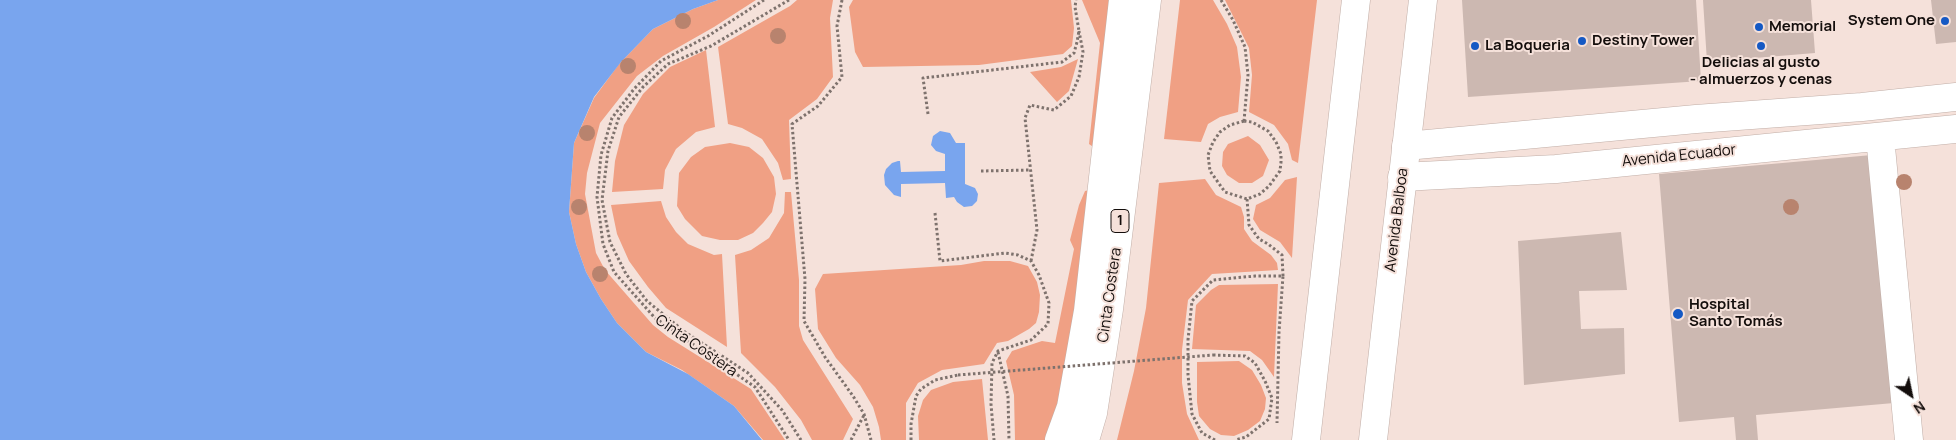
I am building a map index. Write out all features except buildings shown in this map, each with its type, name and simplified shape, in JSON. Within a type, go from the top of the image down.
[{"type":"main road","points":[[1059,440],[1071,407],[1088,311],[1123,0]]},
{"type":"main road","name":"Cinta Costera","points":[[1085,440],[1094,413],[1109,309],[1147,0]]},
{"type":"main road","name":"Avenida Balboa","points":[[1372,440],[1423,0]]},
{"type":"main road","points":[[1306,440],[1357,1]]},
{"type":"main road","points":[[1406,146],[1696,118],[1862,107],[1956,97]]},
{"type":"main road","name":"Avenida Ecuador","points":[[1402,177],[1556,169],[1956,129]]},
{"type":"main road","points":[[1880,136],[1909,440]]},
{"type":"path","name":"Cinta Costera","points":[[764,0],[708,36],[661,61],[634,90],[612,118],[601,155],[597,197],[603,244],[614,272],[654,318],[755,387],[789,440]]},
{"type":"path","points":[[790,0],[711,46],[668,64],[642,87],[619,117],[608,151],[602,200],[610,242],[626,274],[647,301],[685,332],[748,374],[782,410],[801,440]]},
{"type":"path","points":[[842,0],[837,26],[842,77],[818,106],[792,124],[805,279],[804,321],[825,357],[864,414],[871,440]]},
{"type":"path","points":[[1031,261],[1038,230],[1025,118],[1030,105],[1054,110],[1071,96],[1078,77],[1083,52],[1075,7],[1076,0]]},
{"type":"path","points":[[1221,0],[1233,20],[1245,47],[1248,75],[1244,121]]},
{"type":"path","points":[[928,114],[923,78],[1062,62],[1074,53],[1079,31]]},
{"type":"path","points":[[1244,121],[1258,125],[1268,131],[1276,142],[1281,154],[1280,170],[1269,186],[1260,194],[1247,199],[1225,192],[1210,171],[1208,155],[1213,142],[1220,132],[1230,125],[1244,121]]},
{"type":"path","points":[[981,171],[1031,170]]},
{"type":"path","points":[[1247,199],[1249,225],[1259,239],[1282,255],[1283,276],[1279,332],[1277,430]]},
{"type":"path","points":[[935,213],[940,261],[1005,253],[1018,255],[1031,261],[1039,274],[1049,303],[1048,324],[1031,340],[998,351],[992,363],[990,404],[994,440]]},
{"type":"path","points":[[1216,440],[1202,433],[1192,414],[1188,375],[1188,340],[1192,301],[1213,280],[1255,276],[1283,276]]},
{"type":"path","points":[[998,351],[1008,396],[1009,440]]},
{"type":"path","points":[[912,440],[911,424],[916,396],[921,389],[935,380],[958,375],[1213,355],[1245,356],[1255,364],[1272,398],[1268,419],[1246,437],[1235,440]]},
{"type":"path","points":[[850,440],[864,414]]},
{"type":"shaded area","points":[[718,0],[756,0],[663,56],[637,76],[600,123],[587,173],[585,194],[596,253],[605,270],[653,325],[668,337],[751,389],[785,440],[763,440],[734,406],[682,370],[646,352],[617,323],[586,272],[576,244],[569,212],[574,143],[594,98],[619,64],[653,29],[693,9]]},
{"type":"shaded area","points":[[797,0],[833,0],[830,18],[833,77],[817,99],[789,120],[791,179],[783,180],[778,163],[762,139],[742,128],[728,124],[718,47],[790,6]]},
{"type":"shaded area","points":[[853,0],[1071,0],[1074,28],[1072,46],[1063,54],[979,65],[863,67],[855,52],[849,7]]},
{"type":"shaded area","points":[[1082,0],[1114,0],[1099,151],[1089,144],[1100,43]]},
{"type":"shaded area","points":[[1180,0],[1213,0],[1227,24],[1237,47],[1241,77],[1238,112],[1220,117],[1208,124],[1201,142],[1164,139]]},
{"type":"shaded area","points":[[1225,0],[1317,0],[1298,163],[1292,160],[1288,144],[1274,125],[1249,112],[1252,75],[1249,48]]},
{"type":"shaded area","points":[[706,50],[715,127],[696,132],[676,149],[665,170],[663,189],[612,192],[615,161],[624,125],[643,94],[670,67]]},
{"type":"shaded area","points":[[1078,59],[1069,91],[1057,102],[1030,72],[1061,67]]},
{"type":"shaded area","points":[[1248,136],[1260,145],[1269,160],[1263,176],[1252,183],[1239,183],[1227,175],[1222,166],[1223,152],[1228,144]]},
{"type":"shaded area","points":[[730,143],[749,147],[763,158],[774,177],[776,194],[772,212],[753,233],[738,240],[720,240],[702,236],[685,219],[677,206],[679,173],[691,157],[705,147]]},
{"type":"shaded area","points":[[1297,177],[1292,258],[1280,242],[1260,230],[1253,219],[1256,205],[1270,198],[1285,180]]},
{"type":"shaded area","points":[[1205,179],[1216,195],[1241,207],[1244,217],[1244,229],[1252,241],[1271,255],[1277,263],[1278,270],[1212,274],[1188,300],[1182,350],[1182,383],[1187,414],[1199,440],[1117,440],[1134,371],[1146,308],[1159,183]]},
{"type":"shaded area","points":[[1097,188],[1088,284],[1049,440],[1015,440],[1014,395],[1006,361],[1012,351],[1042,341],[1055,343],[1074,249],[1070,240],[1079,205],[1085,191]]},
{"type":"shaded area","points":[[785,192],[791,192],[799,280],[799,326],[803,340],[853,419],[843,440],[812,440],[801,420],[775,387],[741,353],[735,255],[751,250],[769,238],[784,213]]},
{"type":"shaded area","points":[[661,201],[666,217],[676,232],[688,244],[714,255],[722,254],[727,347],[666,308],[629,261],[617,234],[611,205]]},
{"type":"shaded area","points":[[984,261],[1010,261],[1028,266],[1037,282],[1040,295],[1036,323],[1008,341],[997,343],[984,364],[942,370],[918,383],[906,403],[906,440],[881,440],[873,407],[860,385],[836,358],[818,329],[815,289],[823,274],[961,265]]},
{"type":"shaded area","points":[[1278,284],[1274,377],[1262,360],[1250,351],[1192,349],[1196,305],[1211,290],[1219,285]]},
{"type":"shaded area","points":[[1239,361],[1252,370],[1261,385],[1266,398],[1265,409],[1260,421],[1248,430],[1234,436],[1221,435],[1210,429],[1199,416],[1197,362]]},
{"type":"shaded area","points":[[982,379],[988,440],[919,440],[918,416],[923,400],[931,390],[953,382]]},
{"type":"water","points":[[0,0],[718,0],[693,9],[653,29],[621,62],[594,97],[574,143],[569,212],[576,244],[586,272],[617,323],[646,352],[688,374],[734,406],[762,440],[0,440]]},
{"type":"water","points":[[940,131],[950,133],[956,143],[965,143],[965,184],[975,188],[978,194],[977,201],[972,206],[964,207],[954,197],[946,198],[945,183],[901,184],[901,197],[894,195],[885,185],[884,175],[886,169],[892,163],[898,161],[900,161],[901,172],[945,171],[945,154],[936,151],[931,145],[933,136]]},
{"type":"place","name":"System One","points":[[1945,21]]},
{"type":"place","name":"Memorial","points":[[1759,27]]},
{"type":"place","name":"Destiny Tower","points":[[1582,41]]},
{"type":"place","name":"La Boqueria","points":[[1475,46]]},
{"type":"place","name":"Delicias al gusto - almuerzos y cenas","points":[[1761,46]]},
{"type":"place","name":"Hospital Santo Tomás","points":[[1678,314]]}]
